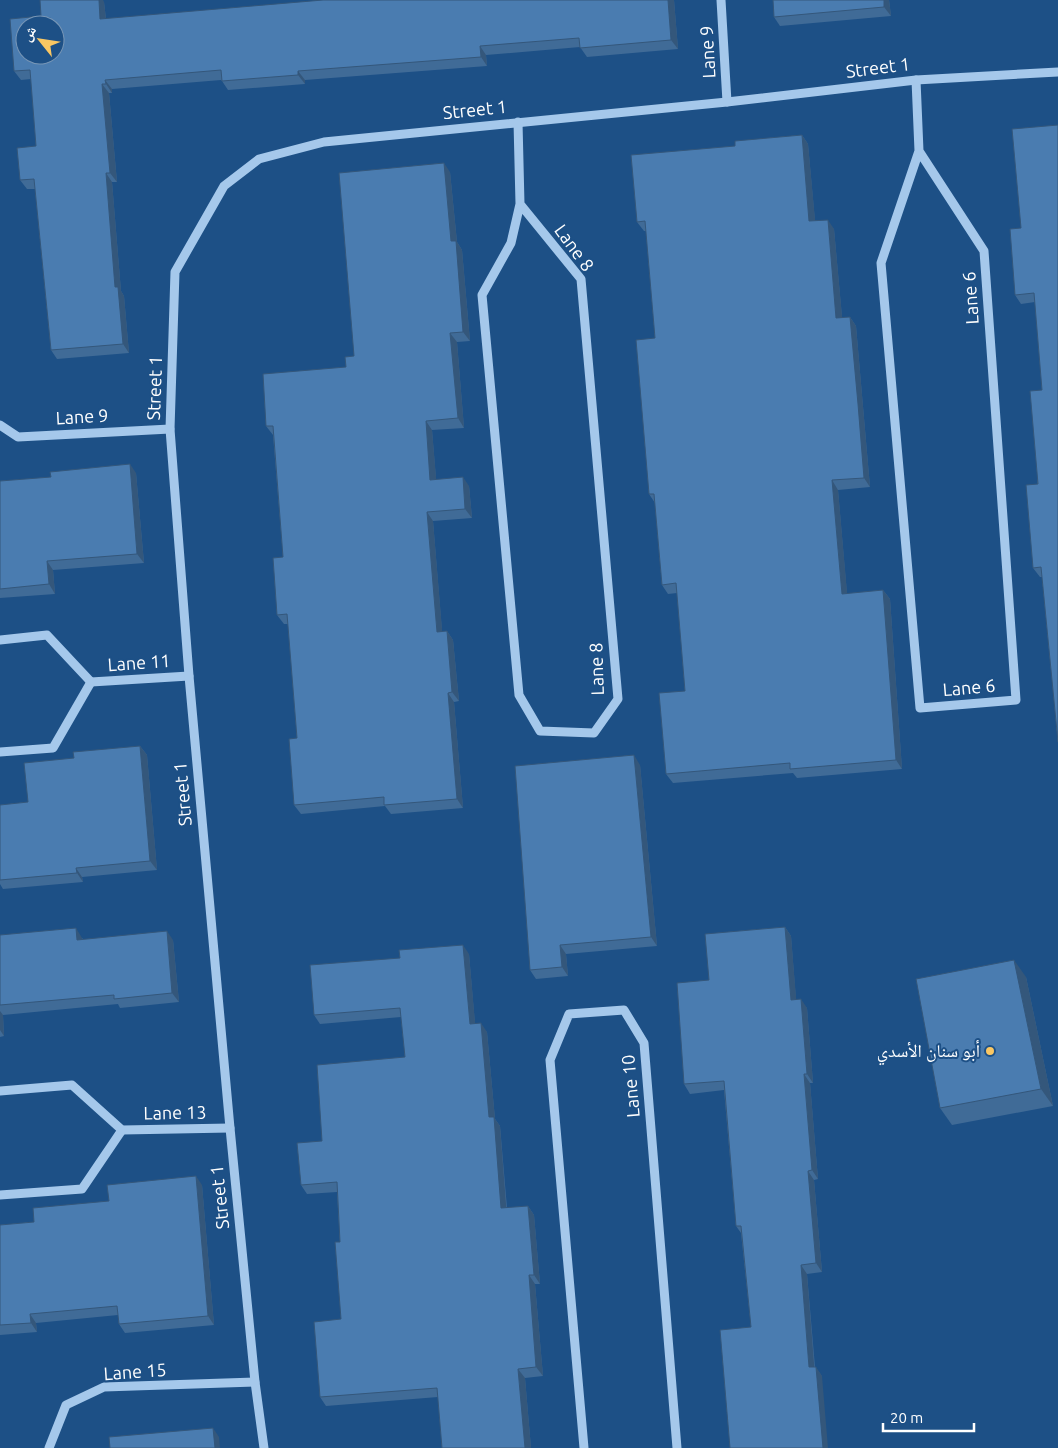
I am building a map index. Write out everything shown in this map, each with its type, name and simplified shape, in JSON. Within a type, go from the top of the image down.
[{"type":"street","name":"Lane 9","points":[[722,0],[727,102]]},
{"type":"street","name":"Street 1","points":[[264,1448],[255,1382],[230,1128],[189,676],[170,429],[175,272],[224,186],[260,159],[324,142],[727,102],[916,80],[1058,72]]},
{"type":"street","name":"Lane 6","points":[[916,80],[919,151],[881,263],[920,708],[1016,700],[984,251],[919,151]]},
{"type":"street","name":"Lane 8","points":[[518,122],[520,204],[511,243],[482,295],[519,695],[540,731],[594,732],[618,700],[581,279],[520,204]]},
{"type":"street","name":"Lane 9","points":[[0,425],[18,437],[170,429]]},
{"type":"street","name":"Lane 11","points":[[0,640],[47,635],[91,682]]},
{"type":"street","name":"Lane 11","points":[[91,682],[189,676]]},
{"type":"street","name":"Lane 11","points":[[0,752],[53,748],[91,682]]},
{"type":"street","name":"Lane 10","points":[[584,1448],[550,1060],[569,1014],[624,1010],[644,1043],[677,1448]]},
{"type":"street","name":"Lane 13","points":[[0,1091],[72,1085],[122,1130],[230,1128]]},
{"type":"street","name":"Lane 13","points":[[0,1195],[82,1189],[122,1130]]},
{"type":"street","name":"Lane 15","points":[[49,1448],[66,1405],[104,1387],[255,1382]]},
{"type":"building","points":[[40,0],[99,0],[100,19],[323,0],[668,0],[671,40],[580,48],[579,38],[480,46],[481,57],[298,71],[298,75],[222,81],[221,70],[105,80],[106,84],[102,84],[110,173],[106,173],[115,287],[118,287],[123,344],[51,350],[34,179],[20,180],[17,148],[36,146],[30,70],[14,71],[10,19],[15,19],[15,65],[65,65],[65,15],[41,15]]},
{"type":"building","points":[[773,0],[884,0],[884,7],[774,17]]},
{"type":"building","points":[[1058,125],[1058,742],[1041,567],[1033,568],[1026,485],[1038,484],[1030,391],[1042,390],[1034,293],[1015,295],[1010,229],[1021,228],[1012,129]]},
{"type":"building","points":[[802,135],[809,221],[828,220],[836,318],[850,317],[858,404],[864,478],[832,480],[842,594],[883,590],[896,760],[790,769],[790,763],[666,774],[659,693],[685,691],[676,583],[662,585],[654,494],[649,494],[636,340],[655,338],[645,221],[637,222],[631,155],[735,146],[735,141]]},
{"type":"building","points":[[444,163],[451,241],[456,241],[463,332],[450,333],[458,418],[426,421],[430,480],[463,477],[465,509],[427,512],[437,632],[447,631],[452,692],[448,693],[457,799],[384,805],[384,797],[294,805],[289,739],[297,738],[287,614],[277,615],[273,558],[283,557],[273,426],[266,426],[263,374],[346,367],[345,357],[354,356],[339,173]]},
{"type":"building","points":[[130,464],[137,554],[47,561],[49,584],[0,589],[0,481],[51,477],[50,472]]},
{"type":"building","points":[[140,746],[150,861],[76,868],[77,873],[0,880],[0,805],[28,802],[24,763],[74,758],[73,752]]},
{"type":"building","points":[[634,755],[651,937],[560,945],[562,967],[530,970],[515,766]]},
{"type":"building","points":[[785,927],[791,1000],[801,999],[807,1074],[804,1074],[812,1170],[808,1171],[816,1263],[801,1265],[809,1367],[816,1367],[823,1448],[730,1448],[720,1330],[751,1327],[741,1226],[736,1226],[724,1081],[684,1084],[677,983],[709,980],[705,934]]},
{"type":"building","points":[[76,928],[77,940],[167,931],[172,993],[114,999],[114,995],[0,1005],[0,935]]},
{"type":"building","points":[[463,945],[470,1024],[481,1023],[489,1117],[494,1117],[501,1208],[528,1206],[534,1275],[529,1275],[536,1367],[518,1369],[525,1448],[442,1448],[437,1388],[320,1397],[314,1322],[341,1319],[335,1242],[340,1242],[337,1182],[301,1185],[297,1143],[322,1141],[317,1065],[405,1057],[400,1008],[314,1015],[310,965],[400,958],[399,950]]},
{"type":"building","name":"أبو سنان الأسدي","points":[[1014,960],[1041,1089],[940,1108],[916,979]]},
{"type":"building","points":[[196,1176],[208,1316],[119,1324],[117,1306],[30,1314],[31,1323],[0,1325],[0,1225],[34,1222],[33,1208],[109,1201],[107,1185]]},
{"type":"building","points":[[213,1428],[215,1448],[110,1448],[109,1437]]},
{"type":"place","name":"أبو سنان الأسدي","points":[[990,1051]]}]
